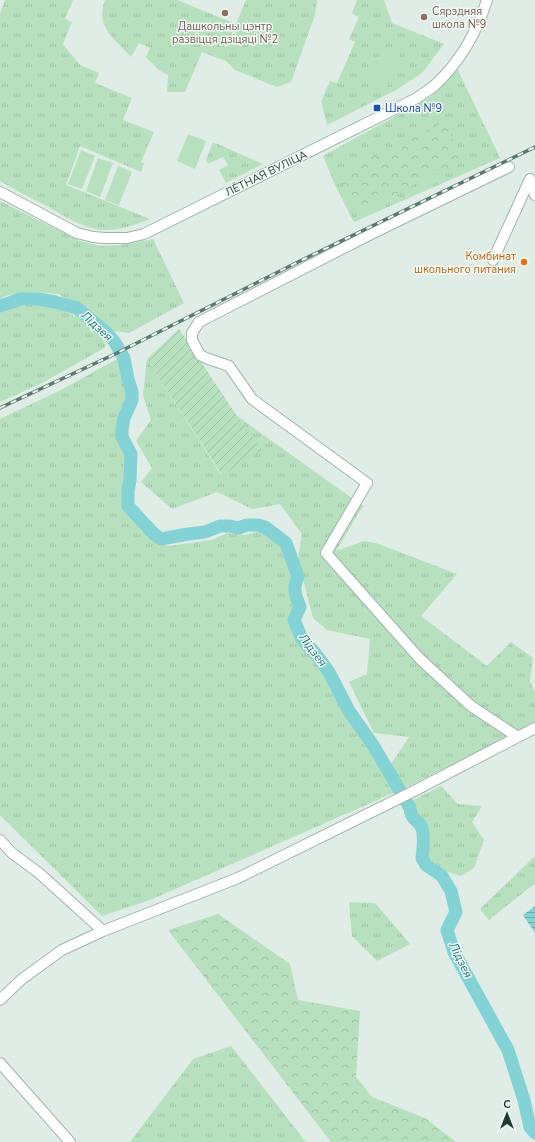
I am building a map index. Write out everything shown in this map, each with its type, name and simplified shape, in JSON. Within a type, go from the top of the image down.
[{"type":"street","name":"ЛЁТНАЯ ВУЛІЦА","points":[[0,192],[77,233],[105,238],[126,238],[144,234],[417,98],[434,86],[465,48],[480,21],[488,0]]},
{"type":"street","points":[[509,167],[371,234],[199,322],[192,333],[192,340],[200,355],[229,366],[252,399],[367,483],[326,553],[420,659],[471,706],[518,737]]},
{"type":"street","points":[[492,260],[530,179],[535,195]]},
{"type":"street","points":[[0,1000],[22,979],[62,950],[103,931],[238,878],[412,792],[535,728]]},
{"type":"street","points":[[0,840],[12,853],[45,878],[103,931]]},
{"type":"street","points":[[0,1064],[70,1142]]},
{"type":"green space","points":[[5,0],[73,0],[65,19],[72,22],[63,44],[80,65],[99,73],[95,83],[132,98],[123,120],[154,132],[141,162],[144,163],[141,172],[80,146],[66,185],[150,219],[121,229],[95,229],[74,222],[0,181],[0,14]]},
{"type":"green space","points":[[105,0],[177,0],[236,24],[246,0],[317,0],[315,15],[291,82],[277,87],[235,70],[226,61],[202,52],[185,92],[167,92],[168,75],[159,70],[146,57],[150,48],[139,43],[131,57],[108,32],[102,18]]},
{"type":"green space","points":[[357,0],[384,0],[392,23],[444,44],[422,73],[396,90],[327,125],[321,101],[330,81],[337,83],[355,42],[349,39],[359,17],[352,13]]},
{"type":"green space","points":[[382,48],[400,55],[387,87],[370,81]]},
{"type":"green space","points":[[457,68],[500,158],[354,222],[335,185],[323,156],[432,96]]},
{"type":"green space","points":[[445,122],[462,160],[362,211],[348,201],[337,173]]},
{"type":"green space","points":[[188,134],[206,141],[195,169],[177,161]]},
{"type":"green space","points":[[213,142],[263,164],[226,183],[219,170],[228,165],[223,157],[208,164],[206,160]]},
{"type":"green space","points":[[81,150],[95,156],[82,189],[68,184]]},
{"type":"green space","points":[[98,158],[113,163],[100,197],[86,191]]},
{"type":"green space","points":[[118,166],[132,172],[119,205],[105,200]]},
{"type":"green space","points":[[0,201],[80,241],[100,246],[121,245],[153,239],[184,303],[129,333],[113,331],[82,307],[58,294],[35,292],[8,295],[0,299]]},
{"type":"green space","points":[[36,303],[55,306],[78,317],[101,334],[106,347],[42,383],[0,402],[0,312],[5,312],[14,307]]},
{"type":"green space","points":[[179,329],[237,416],[262,450],[222,475],[147,359]]},
{"type":"green space","points":[[119,358],[130,392],[123,415],[122,432],[129,452],[131,472],[126,495],[126,506],[160,544],[169,546],[212,540],[227,533],[245,535],[260,531],[288,550],[295,573],[293,592],[299,605],[293,618],[294,628],[299,638],[315,655],[347,714],[387,770],[409,737],[374,733],[349,682],[367,674],[370,639],[327,630],[313,618],[298,559],[302,534],[280,504],[252,509],[217,492],[172,509],[141,482],[152,468],[136,441],[151,420],[143,395],[147,359],[221,475],[261,450],[237,416],[363,506],[336,551],[364,541],[376,543],[457,574],[421,616],[487,666],[511,642],[533,658],[530,681],[535,693],[535,724],[398,791],[150,900],[102,916],[0,815],[0,419],[61,390]]},
{"type":"green space","points":[[441,786],[458,804],[482,806],[472,822],[484,840],[474,868],[461,876],[426,865],[422,858],[424,848],[421,827],[411,816],[410,808],[407,803]]},
{"type":"green space","points":[[535,856],[535,883],[489,920],[480,909]]},
{"type":"green space","points":[[349,902],[375,903],[410,944],[377,961],[352,936]]},
{"type":"green space","points":[[218,914],[290,964],[298,1000],[360,1011],[356,1077],[372,1097],[425,1118],[456,1142],[331,1142],[168,930]]},
{"type":"green space","points":[[231,1046],[306,1142],[130,1142],[193,1059]]},
{"type":"water","points":[[535,906],[535,933],[523,915]]},
{"type":"waterway","name":"Лідзея","points":[[0,306],[21,299],[38,299],[77,308],[106,332],[114,341],[124,358],[132,392],[132,400],[124,418],[122,430],[122,437],[131,454],[128,506],[154,534],[161,539],[205,532],[220,526],[238,528],[247,525],[258,525],[265,527],[286,543],[298,577],[295,589],[300,607],[294,620],[302,639],[329,672],[349,711],[373,745],[410,808],[412,816],[421,826],[423,837],[422,858],[426,865],[442,876],[451,891],[456,912],[447,930],[454,952],[508,1050],[524,1100],[530,1127],[535,1133]]},
{"type":"railway","points":[[0,408],[115,354],[298,262],[535,147]]},
{"type":"place","name":"Дашкольны цэнтр развіцця дзіцяці №2","points":[[225,13]]},
{"type":"place","name":"Сярэдняя школа №9","points":[[424,17]]},
{"type":"place","name":"Школа №9","points":[[377,108]]},
{"type":"place","name":"Комбинат школьного питания","points":[[524,262]]}]
